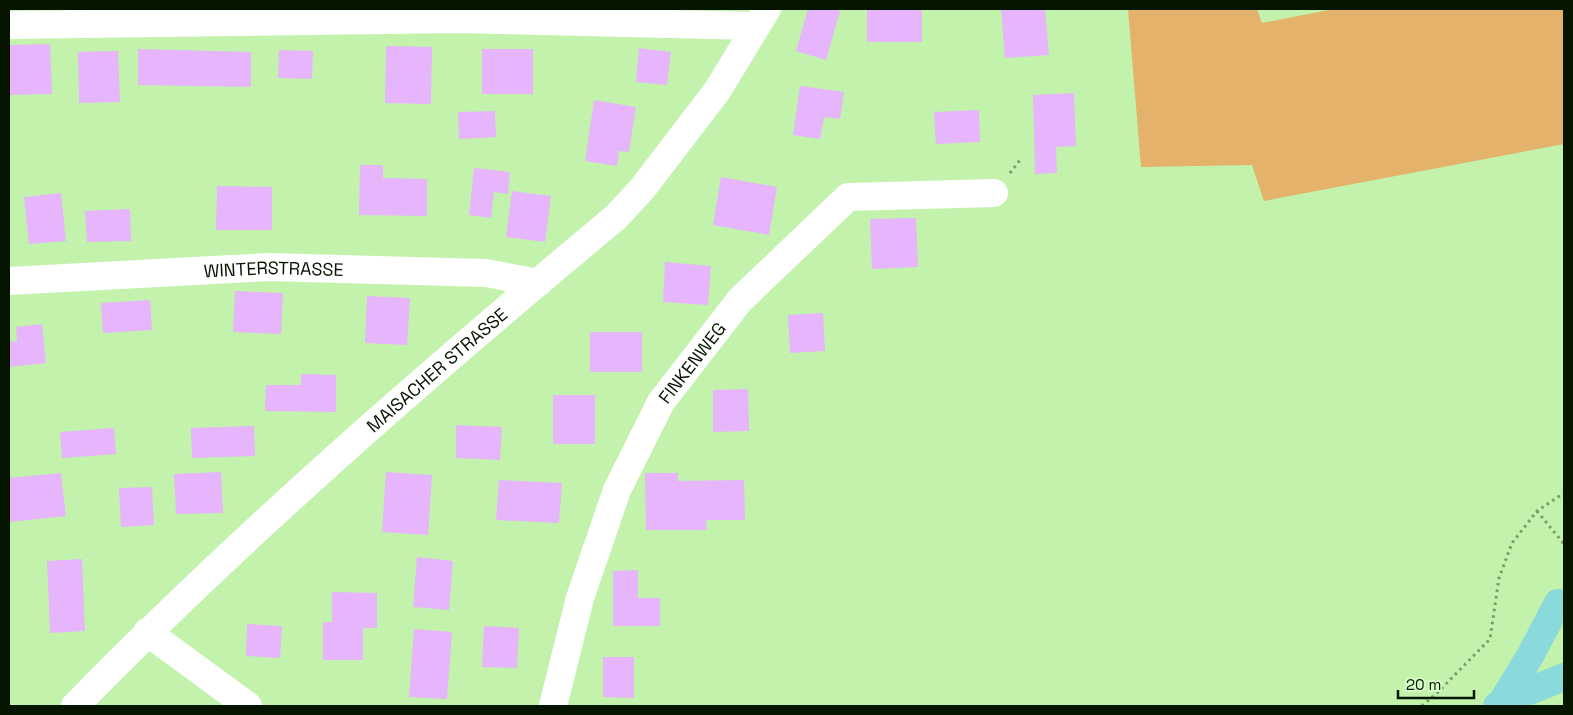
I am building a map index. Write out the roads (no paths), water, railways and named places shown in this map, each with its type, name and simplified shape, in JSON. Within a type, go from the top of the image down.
[{"type":"main road","points":[[1561,592],[1560,620],[1564,630]]},
{"type":"main road","points":[[1499,704],[1530,656],[1561,592]]},
{"type":"main road","points":[[1499,704],[1564,677]]},
{"type":"street","points":[[9,25],[762,17]]},
{"type":"street","name":"MAISACHER STRASSE","points":[[75,706],[147,632],[308,482],[410,391],[616,217],[642,189],[717,91],[762,17]]},
{"type":"street","name":"FINKENWEG","points":[[553,706],[580,598],[617,490],[661,402],[740,300],[848,197],[994,193]]},
{"type":"street","name":"WINTERSTRASSE","points":[[9,281],[268,267],[486,273],[538,283]]},
{"type":"street","points":[[147,632],[248,706]]}]
